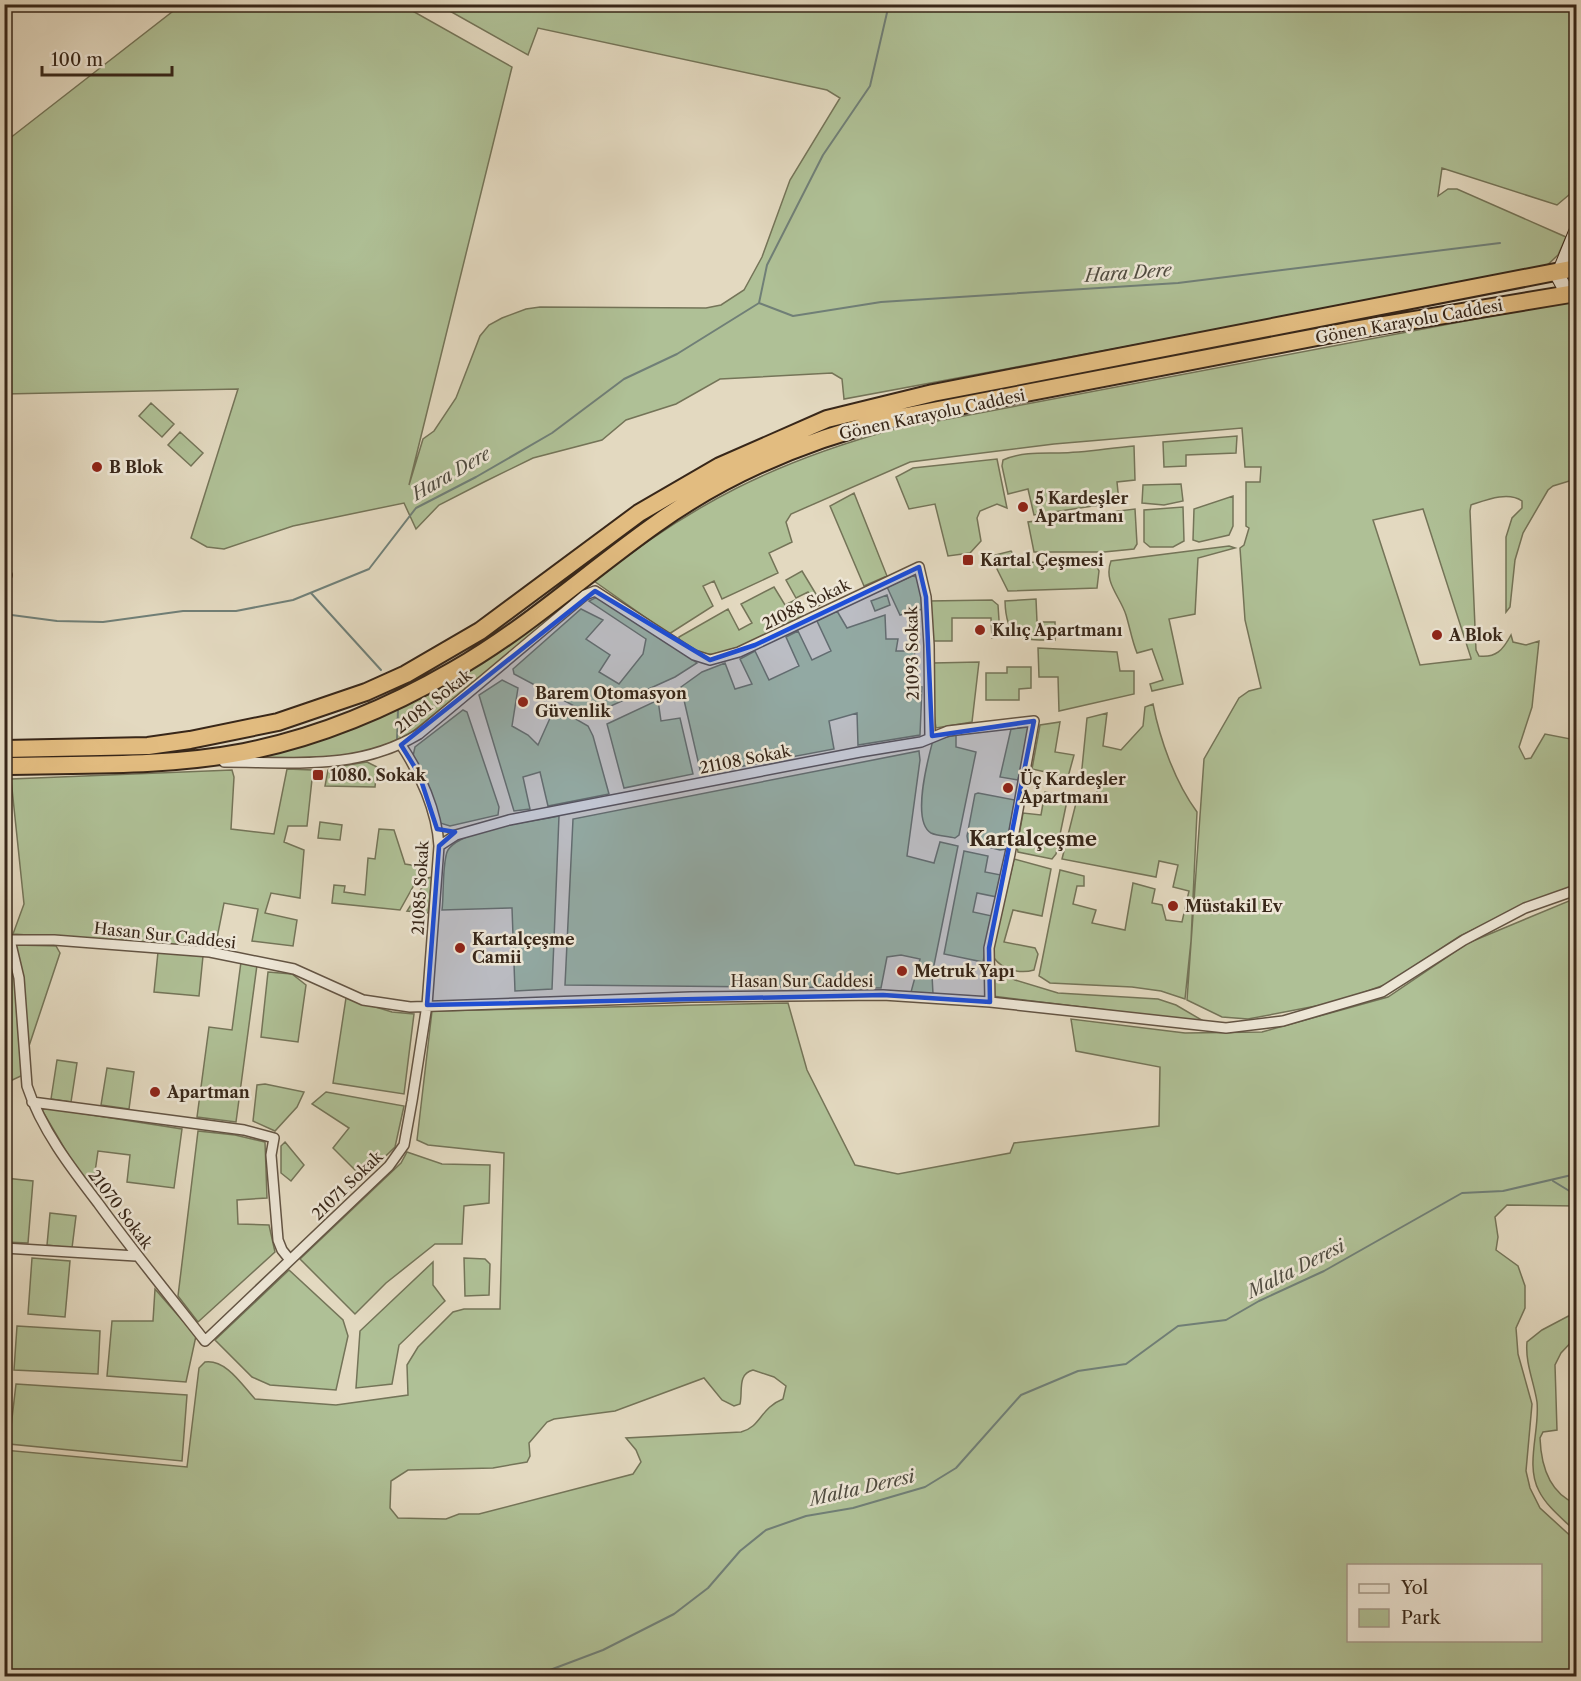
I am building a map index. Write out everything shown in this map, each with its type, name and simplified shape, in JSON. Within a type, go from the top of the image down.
[{"type":"highway","name":"Gönen Karayolu Caddesi","points":[[4,749],[148,746],[190,740],[278,722],[366,692],[406,674],[480,631],[639,513],[682,487],[771,442],[827,419],[933,393],[1576,268]]},
{"type":"highway","name":"Gönen Karayolu Caddesi","points":[[4,766],[160,762],[242,752],[286,742],[417,690],[455,670],[535,618],[657,523],[713,486],[778,455],[835,433],[891,419],[1348,331],[1576,293]]},
{"type":"street","points":[[1576,232],[1559,271],[1560,283],[1576,293]]},
{"type":"street","name":"21088 Sokak","points":[[704,659],[715,660],[755,645],[919,567]]},
{"type":"street","name":"21093 Sokak","points":[[919,567],[926,597],[930,738]]},
{"type":"street","points":[[4,571],[7,575],[4,581]]},
{"type":"street","name":"21081 Sokak","points":[[160,762],[333,762],[367,757],[401,745],[470,694],[585,595],[600,592],[704,659]]},
{"type":"street","name":"21108 Sokak","points":[[439,846],[463,833],[517,819],[912,744],[948,730],[1034,721],[1010,854],[989,948],[990,1002]]},
{"type":"street","name":"21085 Sokak","points":[[401,745],[419,774],[437,829],[439,846],[427,1005]]},
{"type":"street","name":"21108 Sokak","points":[[437,829],[463,833]]},
{"type":"street","name":"Hasan Sur Caddesi","points":[[7,940],[54,940],[210,952],[294,969],[363,1000],[410,1007],[690,997],[883,995],[990,1002],[1226,1028],[1258,1026],[1382,992],[1464,939],[1525,908],[1576,890]]},
{"type":"street","name":"21070 Sokak","points":[[7,940],[19,978],[27,1086],[32,1102],[69,1165],[136,1256],[205,1341]]},
{"type":"street","name":"21071 Sokak","points":[[205,1341],[389,1166],[404,1145],[427,1005]]},
{"type":"street","points":[[32,1102],[244,1130],[274,1138],[271,1155],[278,1240],[290,1260]]},
{"type":"street","points":[[4,1248],[136,1256]]},
{"type":"highlighted area","points":[[919,567],[926,597],[932,736],[1034,721],[989,948],[990,1002],[883,995],[427,1005],[439,846],[455,832],[437,829],[419,774],[401,745],[595,591],[710,660],[755,645]]},
{"type":"green space","points":[[181,5],[402,5],[512,67],[409,485],[423,439],[434,431],[456,398],[480,336],[489,325],[526,309],[540,307],[706,308],[721,305],[744,290],[762,257],[790,180],[840,98],[827,90],[538,28],[528,55],[439,5],[1576,5],[1576,189],[1557,205],[1442,168],[1438,196],[1448,189],[1457,189],[1566,237],[1558,255],[1543,269],[844,399],[842,379],[832,373],[720,379],[676,404],[626,420],[602,440],[533,458],[484,482],[439,505],[416,529],[404,503],[293,526],[224,549],[207,547],[191,538],[238,389],[5,394],[5,142]]},
{"type":"green space","points":[[1576,300],[1576,479],[1553,486],[1548,490],[1523,533],[1515,560],[1510,607],[1506,612],[1506,537],[1512,518],[1522,508],[1522,501],[1510,497],[1497,497],[1471,505],[1470,511],[1476,650],[1479,656],[1490,656],[1498,652],[1511,635],[1513,642],[1526,645],[1539,641],[1532,707],[1519,747],[1525,759],[1531,758],[1545,734],[1576,740],[1576,887],[1529,902],[1460,936],[1387,984],[1337,1002],[1248,1019],[1222,1017],[1187,1000],[1204,759],[1239,698],[1249,691],[1261,688],[1245,620],[1240,548],[1244,545],[1249,528],[1246,526],[1246,482],[1260,482],[1261,467],[1245,467],[1242,428],[1054,444],[910,462],[791,514],[786,522],[792,542],[769,553],[778,573],[722,599],[714,581],[703,586],[713,606],[669,634],[594,581],[665,529],[736,488],[811,456],[895,429]],"holes":[[[1423,509],[1471,659],[1420,665],[1373,520]]]},
{"type":"green space","points":[[151,403],[174,424],[162,437],[139,416]]},
{"type":"green space","points":[[180,432],[203,453],[191,466],[168,445]]},
{"type":"green space","points":[[1237,436],[1236,453],[1186,455],[1186,466],[1164,467],[1163,442]]},
{"type":"green space","points":[[1134,446],[1135,480],[1117,482],[1119,502],[1034,515],[1028,489],[1008,494],[1002,466],[1003,460],[1031,454]]},
{"type":"green space","points":[[997,459],[1007,508],[997,504],[980,511],[977,518],[981,541],[970,553],[948,556],[935,504],[909,509],[896,477],[913,468]]},
{"type":"green space","points":[[1181,484],[1183,501],[1164,505],[1142,503],[1143,485]]},
{"type":"green space","points":[[854,493],[887,576],[864,586],[830,506]]},
{"type":"green space","points":[[1233,496],[1233,526],[1229,535],[1199,542],[1193,540],[1194,509]]},
{"type":"green space","points":[[1183,507],[1184,541],[1173,547],[1150,547],[1144,542],[1144,510]]},
{"type":"green space","points":[[1135,509],[1137,544],[1134,549],[1104,552],[1034,552],[1028,522]]},
{"type":"green space","points":[[1229,546],[1235,548],[1198,558],[1195,614],[1169,619],[1183,684],[1152,691],[1150,684],[1163,680],[1152,649],[1137,653],[1126,615],[1109,576],[1111,561]]},
{"type":"green space","points":[[1011,551],[1018,562],[1095,563],[1099,571],[1097,588],[1008,591],[997,569],[995,555]]},
{"type":"green space","points":[[802,571],[822,604],[816,607],[808,592],[796,598],[786,580]]},
{"type":"green space","points":[[912,576],[918,577],[923,609],[900,615],[887,587]]},
{"type":"green space","points":[[774,587],[785,605],[795,600],[803,616],[727,653],[708,654],[696,651],[679,642],[679,637],[728,609],[739,630],[752,623],[741,604]]},
{"type":"green space","points":[[887,595],[890,605],[875,611],[871,601]]},
{"type":"green space","points":[[597,597],[613,605],[697,663],[675,677],[591,715],[514,674],[513,669],[581,609],[603,620],[586,639],[610,655],[599,672],[619,684],[643,654],[646,639],[589,601]]},
{"type":"green space","points":[[1036,599],[1037,622],[1055,622],[1055,640],[1033,640],[1018,636],[1008,624],[1005,601]]},
{"type":"green space","points":[[992,600],[998,605],[1000,635],[992,638],[991,618],[952,618],[952,641],[932,641],[929,601]]},
{"type":"green space","points":[[837,611],[847,628],[885,615],[886,639],[898,639],[896,651],[915,651],[910,685],[922,687],[920,735],[858,745],[857,713],[829,721],[834,749],[701,774],[681,687],[702,672],[725,663],[735,689],[752,684],[740,659],[755,651],[769,680],[799,666],[786,637],[798,631],[812,660],[831,651],[817,621]]},
{"type":"green space","points":[[550,615],[553,618],[402,740],[368,753],[317,758],[242,757],[456,677]]},
{"type":"green space","points":[[1038,648],[1117,652],[1120,671],[1134,671],[1134,694],[1059,711],[1058,677],[1039,677]]},
{"type":"green space","points":[[979,662],[972,722],[936,728],[932,701],[933,663]]},
{"type":"green space","points":[[1007,667],[1031,667],[1031,688],[1019,689],[1019,700],[986,700],[986,673],[1007,673]]},
{"type":"green space","points":[[502,680],[518,688],[512,726],[528,735],[538,745],[555,707],[588,726],[593,736],[609,794],[548,806],[540,772],[523,777],[530,809],[514,811],[479,695]]},
{"type":"green space","points":[[658,700],[661,721],[680,718],[693,774],[624,788],[607,724]]},
{"type":"green space","points":[[1153,704],[1169,760],[1182,788],[1197,812],[1191,941],[1185,999],[1161,991],[1132,987],[1050,983],[1039,976],[1060,870],[1084,876],[1084,886],[1077,886],[1073,904],[1096,910],[1092,923],[1125,930],[1133,883],[1155,889],[1152,903],[1162,905],[1166,920],[1182,922],[1189,891],[1173,887],[1178,865],[1159,861],[1156,877],[1062,859],[1077,799],[1095,802],[1099,782],[1081,778],[1087,718],[1107,713],[1103,746],[1121,750],[1143,726],[1145,707]]},
{"type":"green space","points":[[463,710],[467,712],[499,807],[498,815],[450,826],[440,823],[413,756],[415,747]]},
{"type":"green space","points":[[1060,722],[1055,752],[1074,755],[1068,777],[1032,769],[1040,725]]},
{"type":"green space","points":[[1030,726],[1018,780],[1000,777],[1011,729]]},
{"type":"green space","points":[[956,735],[956,747],[976,752],[959,835],[955,838],[931,833],[925,826],[922,816],[922,803],[925,775],[933,740]]},
{"type":"green space","points":[[919,751],[920,760],[907,856],[934,863],[940,842],[958,846],[932,975],[933,994],[911,992],[920,959],[901,955],[887,957],[881,988],[565,985],[573,819]]},
{"type":"green space","points":[[367,762],[377,767],[375,787],[325,786],[330,768]]},
{"type":"green space","points":[[287,769],[313,770],[307,826],[288,826],[284,842],[304,850],[300,898],[271,893],[265,913],[297,920],[293,946],[252,941],[258,909],[224,903],[215,948],[13,934],[24,904],[11,779],[232,770],[234,777],[231,829],[274,834]]},
{"type":"green space","points":[[1045,792],[1068,796],[1056,854],[1052,859],[1018,852],[1017,846],[1023,813],[1041,815]]},
{"type":"green space","points":[[975,794],[1015,800],[1006,849],[1000,850],[968,842],[967,836]]},
{"type":"green space","points":[[559,816],[552,989],[515,991],[512,908],[442,910],[446,855],[456,843],[483,831]]},
{"type":"green space","points":[[320,822],[342,825],[340,840],[318,838]]},
{"type":"green space","points":[[379,829],[394,830],[405,864],[424,867],[400,910],[332,903],[334,885],[345,886],[344,892],[365,895],[368,858],[375,859]]},
{"type":"green space","points":[[964,851],[988,856],[985,872],[1001,875],[997,897],[977,893],[973,912],[992,916],[983,962],[944,954]]},
{"type":"green space","points":[[1014,859],[1051,869],[1042,916],[1013,910],[1004,942],[1035,948],[1038,954],[1034,970],[1029,971],[1007,968],[994,958],[994,945]]},
{"type":"green space","points":[[432,877],[428,913],[407,911],[428,878]]},
{"type":"green space","points":[[1576,898],[1576,1206],[1507,1205],[1495,1217],[1498,1237],[1496,1250],[1518,1266],[1525,1286],[1525,1308],[1516,1328],[1518,1354],[1532,1404],[1526,1471],[1530,1488],[1540,1508],[1576,1541],[1576,1676],[10,1676],[11,1642],[4,1567],[4,1450],[187,1467],[199,1368],[205,1362],[213,1362],[227,1369],[255,1399],[336,1405],[408,1395],[407,1365],[418,1347],[453,1312],[464,1309],[500,1309],[504,1153],[428,1145],[417,1140],[432,1011],[788,1003],[807,1070],[855,1165],[898,1174],[1010,1153],[1014,1143],[1159,1126],[1160,1067],[1076,1051],[1071,1019],[1185,1033],[1262,1032],[1388,997],[1468,943]],"holes":[[[753,1370],[774,1377],[786,1386],[783,1399],[770,1407],[748,1430],[626,1438],[636,1450],[641,1462],[633,1474],[479,1514],[459,1514],[446,1519],[398,1518],[390,1508],[391,1481],[408,1470],[493,1468],[527,1462],[530,1456],[529,1443],[547,1422],[554,1419],[615,1411],[704,1378],[722,1400],[734,1406],[740,1404],[743,1379],[748,1372]]]},
{"type":"green space","points":[[16,945],[56,946],[60,953],[28,1049]]},
{"type":"green space","points":[[158,952],[203,956],[199,996],[154,992]]},
{"type":"green space","points":[[7,954],[14,975],[23,1075],[10,1081],[5,1091]]},
{"type":"green space","points":[[241,962],[257,965],[236,1122],[197,1117],[209,1027],[232,1030]]},
{"type":"green space","points":[[994,969],[1015,980],[1058,993],[1158,999],[1176,1005],[1205,1022],[992,996]]},
{"type":"green space","points":[[268,972],[292,974],[306,985],[298,1042],[261,1037]]},
{"type":"green space","points":[[346,998],[392,1012],[414,1014],[404,1094],[333,1083]]},
{"type":"green space","points":[[57,1060],[77,1063],[71,1102],[51,1099]]},
{"type":"green space","points":[[107,1068],[134,1072],[129,1109],[101,1105]]},
{"type":"green space","points":[[265,1084],[304,1092],[297,1107],[275,1131],[253,1121],[257,1085]]},
{"type":"green space","points":[[326,1092],[404,1106],[395,1147],[363,1178],[333,1148],[349,1128],[312,1104]]},
{"type":"green space","points":[[47,1108],[182,1129],[174,1188],[127,1182],[130,1155],[98,1151],[93,1186],[76,1168],[42,1110]]},
{"type":"green space","points":[[198,1131],[235,1135],[265,1142],[267,1198],[237,1200],[238,1224],[269,1225],[275,1252],[198,1322],[178,1296]]},
{"type":"green space","points":[[285,1142],[304,1165],[291,1181],[281,1173],[281,1146]]},
{"type":"green space","points":[[407,1152],[442,1164],[490,1165],[489,1203],[464,1206],[462,1244],[435,1244],[386,1283],[355,1314],[300,1259],[401,1163]]},
{"type":"green space","points":[[5,1178],[33,1181],[28,1243],[5,1242]]},
{"type":"green space","points":[[50,1213],[76,1216],[72,1248],[47,1245]]},
{"type":"green space","points":[[32,1258],[70,1261],[65,1317],[28,1314]]},
{"type":"green space","points":[[464,1258],[485,1259],[490,1264],[489,1295],[465,1296]]},
{"type":"green space","points":[[433,1262],[433,1285],[445,1301],[399,1345],[392,1384],[356,1388],[360,1331]]},
{"type":"green space","points":[[289,1270],[343,1320],[348,1336],[336,1390],[270,1385],[252,1377],[215,1340]]},
{"type":"green space","points":[[155,1289],[196,1336],[186,1382],[107,1376],[112,1321],[153,1321]]},
{"type":"green space","points":[[1576,1312],[1576,1337],[1561,1353],[1555,1365],[1557,1430],[1543,1432],[1540,1438],[1542,1459],[1553,1486],[1576,1504],[1576,1532],[1546,1502],[1535,1481],[1533,1459],[1537,1402],[1528,1365],[1527,1342],[1542,1330]]},
{"type":"green space","points":[[17,1326],[100,1331],[98,1374],[14,1370]]},
{"type":"green space","points":[[16,1384],[187,1395],[182,1461],[9,1444]]},
{"type":"waterway","name":"Hara Dere","points":[[4,614],[57,621],[103,622],[183,611],[236,611],[293,600],[369,569],[416,508],[476,477],[552,433],[624,379],[677,354],[759,303],[767,265],[823,155],[870,86],[889,4]]},
{"type":"waterway","name":"Hara Dere","points":[[759,303],[793,316],[881,302],[1178,283],[1500,243]]},
{"type":"waterway","points":[[311,593],[381,670]]},
{"type":"waterway","points":[[397,739],[398,710]]},
{"type":"waterway","name":"Malta Deresi","points":[[534,1676],[603,1650],[674,1614],[708,1588],[740,1551],[766,1530],[806,1516],[853,1508],[925,1487],[956,1468],[1021,1395],[1078,1371],[1126,1364],[1178,1326],[1226,1320],[1259,1301],[1324,1271],[1462,1193],[1503,1191],[1576,1174]]},
{"type":"waterway","name":"Malta Deresi","points":[[1553,1181],[1576,1195]]},
{"type":"place","name":"B Blok","points":[[97,467]]},
{"type":"place","name":"5 Kardeşler Apartmanı","points":[[1023,507]]},
{"type":"place","name":"Kartal Çeşmesi","points":[[968,560]]},
{"type":"place","name":"Kılıç Apartmanı","points":[[980,630]]},
{"type":"place","name":"A Blok","points":[[1437,635]]},
{"type":"place","name":"Barem Otomasyon Güvenlik","points":[[523,702]]},
{"type":"place","name":"1080. Sokak","points":[[318,775]]},
{"type":"place","name":"Üç Kardeşler Apartmanı","points":[[1008,788]]},
{"type":"place","name":"Müstakil Ev","points":[[1173,906]]},
{"type":"place","name":"Kartalçeşme Camii","points":[[460,948]]},
{"type":"place","name":"Metruk Yapı","points":[[902,971]]},
{"type":"place","name":"Apartman","points":[[155,1092]]},
{"type":"district","name":"Kartalçeşme","points":[[1033,839]]}]
